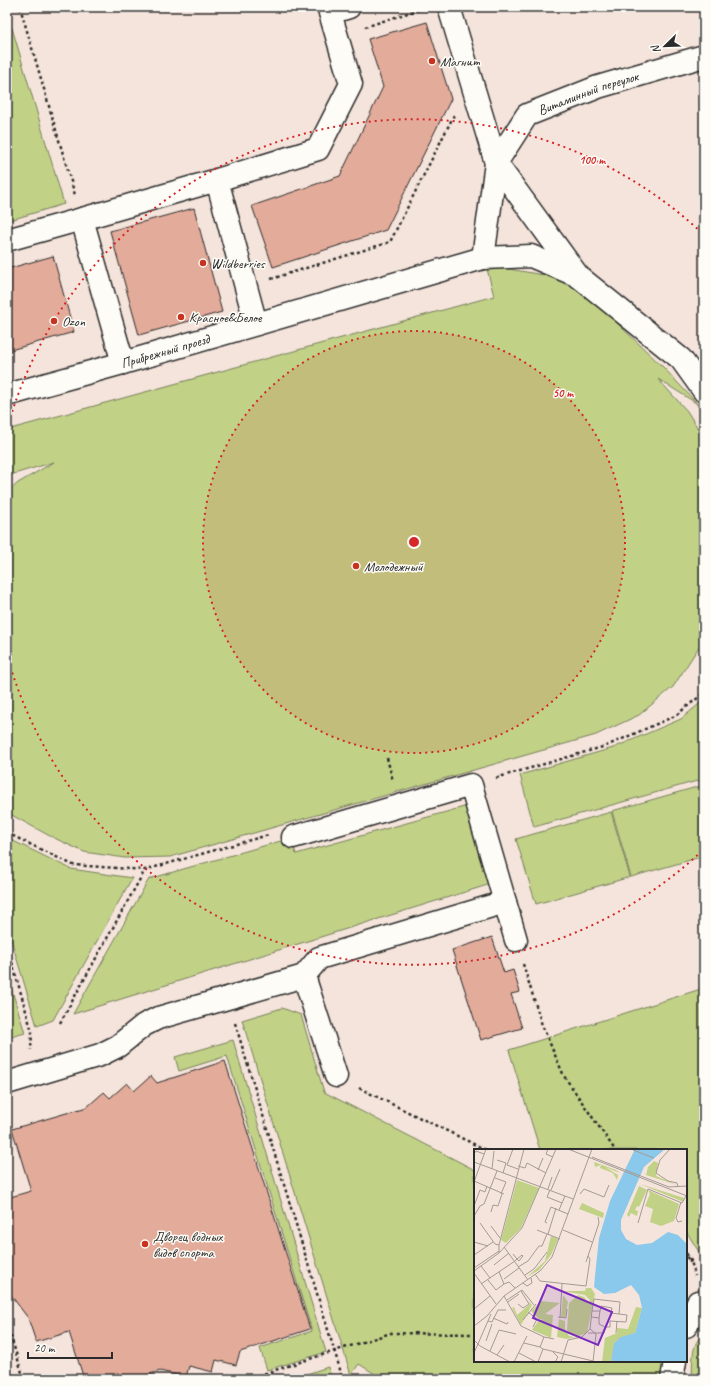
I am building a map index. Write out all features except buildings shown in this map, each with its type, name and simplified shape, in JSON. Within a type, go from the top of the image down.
[{"type":"street","points":[[449,7],[496,163],[578,276],[681,359],[704,391]]},
{"type":"street","points":[[7,240],[318,149],[351,84],[335,9]]},
{"type":"street","name":"Витаминный переулок","points":[[496,163],[527,115],[598,88],[704,56]]},
{"type":"street","points":[[482,258],[496,163]]},
{"type":"street","points":[[216,180],[256,324]]},
{"type":"street","points":[[82,219],[123,363]]},
{"type":"street","name":"Прибрежный проезд","points":[[7,395],[123,363],[482,258],[531,256],[578,276]]},
{"type":"street","points":[[293,837],[471,785],[516,940]]},
{"type":"street","points":[[7,1083],[100,1055],[118,1046],[144,1025],[158,1018],[304,976],[319,958],[505,902]]},
{"type":"street","points":[[304,976],[336,1076]]},
{"type":"street","points":[[687,1324],[698,1302],[704,1302]]},
{"type":"street","points":[[672,1379],[675,1362]]},
{"type":"path","points":[[20,7],[82,219]]},
{"type":"path","points":[[364,28],[428,7]]},
{"type":"path","points":[[266,280],[390,242],[456,111]]},
{"type":"path","points":[[7,490],[11,489]]},
{"type":"path","points":[[471,785],[606,746],[675,716],[704,693]]},
{"type":"path","points":[[7,833],[73,865],[145,870],[272,834],[293,837]]},
{"type":"path","points":[[60,1023],[145,870]]},
{"type":"path","points":[[516,940],[542,1025],[564,1076],[614,1149]]},
{"type":"path","points":[[7,945],[32,1032],[28,1076]]},
{"type":"path","points":[[228,997],[335,1352],[342,1376],[340,1379]]},
{"type":"path","points":[[336,1076],[484,1149]]},
{"type":"path","points":[[687,1255],[694,1269]]},
{"type":"path","points":[[687,1258],[691,1261]]},
{"type":"path","points":[[687,1263],[691,1261]]},
{"type":"path","points":[[7,1324],[24,1379]]},
{"type":"path","points":[[246,1379],[391,1333],[474,1334]]},
{"type":"path","points":[[269,1379],[273,1371]]},
{"type":"green space","points":[[7,26],[12,28],[64,204],[7,221]]},
{"type":"green space","name":"Молодежный","points":[[486,265],[572,280],[663,367],[704,411],[704,415],[696,403],[658,379],[687,411],[704,438],[704,639],[673,687],[639,715],[596,735],[170,857],[125,858],[84,852],[48,835],[8,813],[7,493],[18,483],[54,462],[7,476],[7,430],[494,296]]},
{"type":"green space","points":[[704,700],[704,779],[534,827],[520,775],[613,748],[681,719]]},
{"type":"green space","points":[[704,785],[704,856],[631,877],[612,811]]},
{"type":"green space","points":[[471,805],[494,883],[73,1014],[149,879],[291,838],[296,854]]},
{"type":"green space","points":[[611,812],[630,877],[536,904],[516,839]]},
{"type":"green space","points":[[7,838],[71,869],[132,878],[53,1020],[37,1026],[7,926]]},
{"type":"green space","points":[[7,974],[25,1033],[7,1038]]},
{"type":"green space","points":[[704,988],[704,1260],[687,1233],[687,1149],[540,1149],[509,1050]]},
{"type":"green space","points":[[282,1008],[301,1015],[324,1092],[474,1169],[474,1362],[668,1362],[663,1376],[659,1379],[383,1379],[359,1364],[351,1375],[242,1020]]},
{"type":"green space","points":[[233,1040],[326,1352],[267,1370],[260,1348],[312,1331],[227,1056],[179,1071],[175,1057]]},
{"type":"green space","points":[[704,1334],[704,1379],[692,1379],[694,1348],[696,1343]]},
{"type":"green space","points":[[328,1367],[332,1379],[291,1379]]},
{"type":"place","name":"Магнит","points":[[432,61]]},
{"type":"place","name":"Wildberries","points":[[203,263]]},
{"type":"place","name":"Красное&Белое","points":[[181,317]]},
{"type":"place","name":"Ozon","points":[[54,321]]},
{"type":"place","name":"Молодежный","points":[[356,566]]},
{"type":"place","name":"Дворец водных видов спорта","points":[[145,1244]]}]
